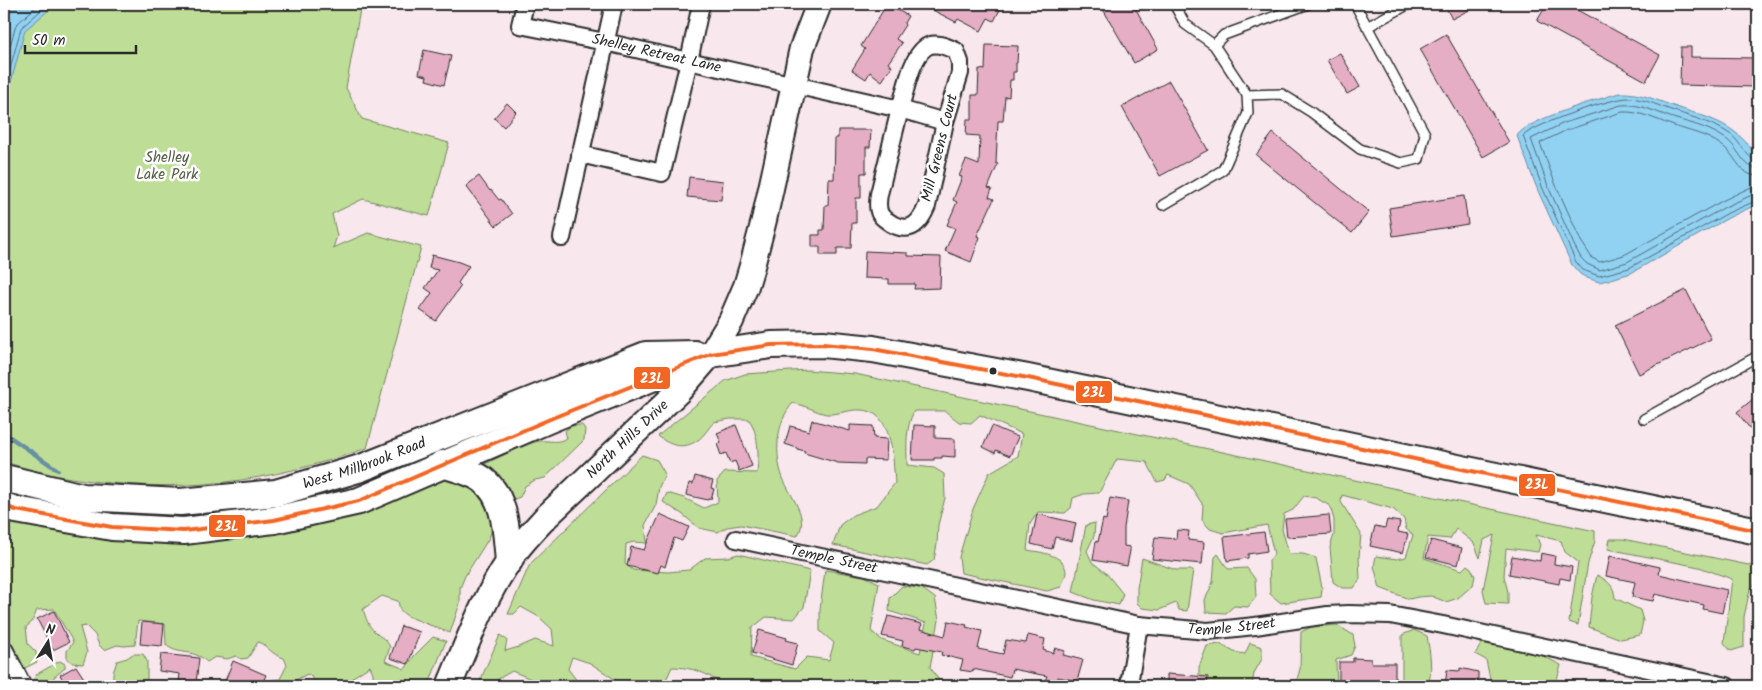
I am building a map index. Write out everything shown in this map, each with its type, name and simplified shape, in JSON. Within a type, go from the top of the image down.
[{"type":"main road","name":"North Hills Drive","points":[[449,686],[490,593],[509,561],[546,517],[679,391],[711,354],[731,321],[752,266],[764,220],[792,85],[804,39],[819,4]]},
{"type":"main road","points":[[4,506],[16,510],[112,527],[184,531],[274,520],[359,501],[442,464],[711,354],[771,345],[823,344],[873,349],[1038,380],[1758,531]]},
{"type":"main road","name":"West Millbrook Road","points":[[4,478],[83,497],[180,502],[276,493],[361,468],[646,355],[711,354]]},
{"type":"main road","points":[[442,464],[482,479],[494,493],[501,505],[505,519],[509,561]]},
{"type":"street","name":"Shelley Retreat Lane","points":[[525,4],[520,25],[605,42],[792,85]]},
{"type":"street","points":[[562,238],[614,4]]},
{"type":"street","points":[[580,154],[662,173],[701,4]]},
{"type":"street","name":"Mill Greens Court","points":[[935,44],[947,46],[956,51],[960,62],[960,73],[945,122],[927,206],[922,217],[915,225],[906,228],[896,226],[887,221],[880,214],[878,204],[900,109],[910,74],[918,56],[926,47],[935,44]]},
{"type":"street","points":[[792,85],[900,109],[945,122]]},
{"type":"street","name":"Temple Street","points":[[736,539],[1139,625],[1208,632],[1328,615],[1390,615],[1727,686]]},
{"type":"street","points":[[1131,686],[1130,678],[1139,625]]},
{"type":"street","points":[[4,649],[23,686]]},
{"type":"lane","points":[[1163,205],[1223,170],[1248,113],[1247,95],[1214,45],[1186,24],[1174,4]]},
{"type":"lane","points":[[1214,45],[1224,35],[1308,4]]},
{"type":"lane","points":[[1247,95],[1282,94],[1311,112],[1360,149],[1401,163],[1419,159],[1425,134],[1355,4]]},
{"type":"lane","points":[[1367,26],[1408,4]]},
{"type":"lane","points":[[1644,419],[1758,356]]},
{"type":"green space","name":"Shelley Lake Park","points":[[4,4],[361,4],[346,88],[362,119],[449,143],[429,216],[363,199],[332,214],[337,236],[333,248],[368,233],[421,247],[367,448],[294,470],[258,477],[185,485],[110,483],[54,475],[4,462]]},
{"type":"green space","points":[[807,370],[855,374],[1595,531],[1595,541],[1588,563],[1578,625],[1569,622],[1578,562],[1565,552],[1561,541],[1536,535],[1540,545],[1538,552],[1506,548],[1504,576],[1508,592],[1508,604],[1486,603],[1483,590],[1494,535],[1484,540],[1480,558],[1474,543],[1456,529],[1450,539],[1428,537],[1424,558],[1462,570],[1467,565],[1475,576],[1473,585],[1458,598],[1446,602],[1431,596],[1409,599],[1380,588],[1374,566],[1376,556],[1397,559],[1406,557],[1413,535],[1406,529],[1404,519],[1393,509],[1342,495],[1341,502],[1361,534],[1360,579],[1354,588],[1342,588],[1333,582],[1330,547],[1334,535],[1334,520],[1330,506],[1316,498],[1304,496],[1293,510],[1284,514],[1282,529],[1289,554],[1303,554],[1316,558],[1322,588],[1321,597],[1281,603],[1270,594],[1269,561],[1274,554],[1267,525],[1223,533],[1210,529],[1202,520],[1203,505],[1189,484],[1168,475],[1165,480],[1157,482],[1147,462],[1117,459],[1099,493],[1084,494],[1073,498],[1071,508],[1065,513],[1038,512],[1030,524],[1027,550],[1051,555],[1061,561],[1065,566],[1066,572],[1061,587],[1047,591],[961,573],[959,557],[973,509],[989,473],[1018,456],[1022,434],[980,415],[971,423],[959,422],[945,411],[914,411],[911,418],[907,438],[907,465],[934,468],[944,474],[945,498],[938,525],[937,544],[934,560],[927,565],[833,545],[840,525],[853,515],[877,506],[895,483],[889,438],[880,418],[872,412],[857,410],[826,414],[793,403],[787,410],[778,439],[778,460],[783,478],[798,507],[802,522],[797,536],[741,525],[727,527],[718,532],[699,528],[663,502],[667,493],[684,498],[704,508],[718,502],[717,481],[725,472],[757,473],[758,445],[749,419],[730,419],[714,422],[700,438],[688,445],[677,446],[658,436],[725,381],[745,374]]},
{"type":"green space","points":[[582,425],[585,429],[584,440],[545,478],[535,480],[525,486],[520,497],[511,500],[481,466],[534,442],[563,440],[567,438],[565,431],[571,426]]},
{"type":"green space","points":[[642,455],[657,460],[665,474],[659,487],[656,505],[645,525],[647,543],[634,542],[626,544],[625,564],[633,570],[668,572],[689,570],[705,558],[728,557],[738,554],[810,571],[804,607],[794,619],[766,617],[752,628],[751,657],[795,669],[807,657],[829,660],[834,643],[820,631],[820,609],[825,570],[864,576],[879,583],[871,631],[882,640],[920,653],[926,623],[889,611],[890,598],[902,586],[921,588],[935,598],[939,620],[930,667],[943,686],[723,686],[699,672],[686,668],[672,667],[663,686],[625,686],[590,663],[572,657],[568,669],[581,686],[548,686],[512,671],[486,686],[480,681],[500,635],[507,640],[505,651],[535,640],[554,646],[552,629],[539,617],[521,607],[514,614],[508,614],[530,564]]},
{"type":"green space","points":[[449,478],[466,483],[473,488],[483,501],[494,524],[489,538],[465,576],[460,588],[460,603],[450,633],[407,616],[400,610],[398,601],[382,596],[363,609],[371,627],[390,647],[385,661],[405,669],[414,656],[433,637],[446,641],[428,686],[382,686],[373,680],[370,666],[353,677],[349,686],[327,686],[314,682],[311,676],[307,674],[289,682],[287,686],[270,686],[272,680],[280,679],[287,665],[284,658],[276,655],[258,642],[248,658],[241,659],[236,656],[227,659],[215,657],[207,662],[196,655],[176,650],[166,645],[165,624],[138,621],[135,645],[117,645],[104,650],[99,645],[95,635],[86,626],[80,627],[87,652],[83,664],[73,663],[67,659],[67,651],[73,642],[54,609],[37,610],[32,622],[26,627],[28,644],[36,652],[37,662],[23,669],[5,642],[4,518],[111,538]]},
{"type":"green space","points":[[1095,523],[1094,536],[1087,551],[1092,562],[1106,573],[1123,594],[1119,605],[1094,600],[1073,592],[1086,525]]},
{"type":"green space","points":[[1610,539],[1623,539],[1758,567],[1758,581],[1750,589],[1744,617],[1744,647],[1731,651],[1724,643],[1732,579],[1699,567],[1608,549]]},
{"type":"green space","points":[[1218,554],[1228,569],[1247,568],[1255,579],[1256,597],[1248,607],[1234,606],[1226,613],[1206,612],[1205,600],[1213,582],[1215,557]]},
{"type":"green space","points":[[1142,558],[1176,570],[1193,570],[1187,611],[1179,610],[1176,603],[1159,610],[1142,608],[1137,603],[1137,588]]},
{"type":"green space","points":[[1597,575],[1610,584],[1615,598],[1640,610],[1643,621],[1640,635],[1621,639],[1589,627],[1592,597]]},
{"type":"green space","points":[[1337,625],[1353,635],[1355,646],[1351,655],[1336,660],[1337,686],[1295,686],[1300,669],[1301,632],[1311,627]]},
{"type":"green space","points":[[1414,630],[1427,636],[1431,667],[1428,686],[1402,686],[1402,635]]},
{"type":"green space","points":[[1250,643],[1262,647],[1262,659],[1254,673],[1252,686],[1199,686],[1199,667],[1207,646],[1220,644],[1234,652],[1245,654]]},
{"type":"green space","points":[[1482,643],[1535,652],[1561,665],[1557,679],[1553,686],[1489,686],[1490,679],[1486,660],[1475,654]]},
{"type":"green space","points":[[133,654],[143,654],[147,661],[147,686],[113,686],[113,673],[117,661]]},
{"type":"green space","points":[[60,661],[65,664],[65,668],[53,678],[55,686],[32,686],[31,684],[37,674]]},
{"type":"water","points":[[4,4],[56,4],[25,30],[7,97],[4,97]]},
{"type":"water","points":[[1619,93],[1649,97],[1714,120],[1742,138],[1750,147],[1758,162],[1758,204],[1730,217],[1631,273],[1599,282],[1580,274],[1572,265],[1538,191],[1517,136],[1534,123],[1548,117]]},
{"type":"building","points":[[887,4],[908,16],[904,23],[905,25],[896,39],[902,43],[888,63],[892,66],[882,81],[870,72],[866,79],[852,70],[865,49],[861,46]]},
{"type":"building","points":[[921,4],[1003,4],[994,21],[988,18],[981,31],[958,19],[956,22]]},
{"type":"building","points":[[1100,4],[1133,4],[1158,49],[1134,63]]},
{"type":"building","points":[[1444,4],[1480,4],[1452,19]]},
{"type":"building","points":[[1547,4],[1566,4],[1660,55],[1646,81],[1537,21]]},
{"type":"building","points":[[1446,34],[1509,142],[1483,157],[1420,49]]},
{"type":"building","points":[[986,45],[1018,46],[1017,63],[1016,72],[1013,72],[1013,80],[1010,80],[1009,97],[1005,96],[1003,121],[998,121],[996,163],[998,164],[988,188],[992,189],[989,197],[994,199],[977,236],[980,237],[971,262],[945,251],[955,228],[947,225],[957,202],[953,200],[962,177],[959,176],[966,160],[979,165],[980,136],[966,135],[967,119],[972,119],[972,95],[978,95],[979,69],[985,70]]},
{"type":"building","points":[[1681,47],[1691,47],[1691,57],[1756,58],[1756,87],[1680,85]]},
{"type":"building","points":[[424,50],[451,56],[444,85],[426,80],[427,76],[419,74]]},
{"type":"building","points":[[1340,53],[1360,87],[1347,94],[1327,60]]},
{"type":"building","points":[[1169,81],[1208,150],[1160,176],[1122,107]]},
{"type":"building","points":[[507,103],[516,112],[504,127],[494,118]]},
{"type":"building","points":[[838,130],[871,130],[870,147],[866,147],[866,173],[861,173],[861,198],[856,198],[856,223],[852,223],[851,248],[837,248],[837,255],[820,255],[820,247],[812,247],[812,235],[820,235],[820,230],[824,230],[825,205],[828,205],[829,179],[834,179],[835,138],[838,138]]},
{"type":"building","points":[[1273,133],[1369,212],[1352,233],[1256,155]]},
{"type":"building","points":[[479,176],[490,191],[499,200],[501,199],[512,214],[496,226],[466,186]]},
{"type":"building","points":[[689,177],[723,181],[721,200],[687,197]]},
{"type":"building","points":[[1464,196],[1468,224],[1393,236],[1389,208]]},
{"type":"building","points":[[865,251],[908,253],[908,256],[941,257],[940,288],[914,289],[915,284],[889,284],[889,279],[864,278]]},
{"type":"building","points":[[432,255],[469,266],[458,283],[461,286],[436,321],[420,310],[432,293],[425,288],[438,270],[429,268]]},
{"type":"building","points":[[1686,290],[1711,339],[1639,374],[1615,325]]},
{"type":"building","points":[[1758,395],[1758,439],[1737,412]]},
{"type":"building","points":[[812,420],[850,431],[850,425],[873,426],[874,438],[887,439],[886,460],[865,459],[865,464],[838,463],[804,453],[805,451],[785,444],[790,426],[809,431]]},
{"type":"building","points":[[736,425],[752,466],[739,471],[735,461],[730,463],[726,453],[721,455],[717,444],[721,443],[717,433]]},
{"type":"building","points":[[914,425],[935,426],[935,438],[955,439],[955,457],[942,456],[942,458],[934,458],[934,460],[912,460]]},
{"type":"building","points":[[992,426],[1018,437],[1010,456],[996,450],[995,453],[983,447]]},
{"type":"building","points":[[695,476],[713,481],[711,488],[714,489],[711,499],[686,495],[689,483],[693,484]]},
{"type":"building","points":[[1110,498],[1128,501],[1124,528],[1124,546],[1130,547],[1127,566],[1093,560],[1096,541],[1098,542],[1103,519],[1106,520]]},
{"type":"building","points":[[660,514],[689,527],[682,541],[674,538],[665,567],[661,565],[658,573],[627,566],[631,547],[644,550]]},
{"type":"building","points":[[1037,514],[1076,523],[1072,541],[1055,537],[1052,549],[1031,544]]},
{"type":"building","points":[[1329,515],[1331,534],[1287,537],[1285,519]]},
{"type":"building","points":[[1387,520],[1400,522],[1398,532],[1408,534],[1403,553],[1370,546],[1375,526],[1385,528]]},
{"type":"building","points":[[1177,530],[1189,531],[1188,540],[1204,542],[1202,564],[1152,559],[1155,537],[1176,539]]},
{"type":"building","points":[[1264,532],[1267,551],[1248,554],[1248,558],[1227,561],[1224,537]]},
{"type":"building","points":[[1431,540],[1462,548],[1458,565],[1426,557]]},
{"type":"building","points":[[1541,553],[1555,556],[1554,564],[1572,567],[1570,580],[1560,578],[1559,584],[1509,574],[1512,556],[1540,561]]},
{"type":"building","points":[[1610,556],[1660,567],[1659,574],[1727,590],[1722,613],[1703,609],[1704,605],[1655,594],[1653,601],[1632,597],[1635,582],[1606,576]]},
{"type":"building","points":[[54,611],[69,642],[53,650],[37,619]]},
{"type":"building","points":[[888,616],[922,624],[920,629],[945,636],[948,621],[967,625],[966,627],[982,631],[978,649],[1003,654],[1006,640],[1026,643],[1028,635],[1045,639],[1043,650],[1053,653],[1055,648],[1065,651],[1063,655],[1083,660],[1077,681],[1058,677],[1056,684],[1045,681],[1047,676],[1012,669],[1010,677],[973,669],[973,672],[960,670],[963,660],[941,655],[942,652],[902,646],[903,641],[882,636]]},
{"type":"building","points":[[142,622],[164,624],[162,646],[140,644]]},
{"type":"building","points":[[401,626],[420,632],[408,664],[390,658]]},
{"type":"building","points":[[759,630],[798,643],[792,665],[752,653]]},
{"type":"building","points":[[161,654],[199,658],[196,683],[179,681],[180,674],[159,671]]},
{"type":"building","points":[[1353,658],[1371,659],[1371,663],[1395,663],[1395,684],[1339,683],[1339,662],[1353,662]]},
{"type":"building","points":[[233,661],[266,675],[261,686],[237,686],[225,681]]},
{"type":"building","points":[[76,666],[89,686],[67,686],[60,675]]},
{"type":"building","points":[[1460,668],[1478,672],[1478,686],[1445,686],[1447,670],[1460,671]]},
{"type":"building","points":[[1167,674],[1208,677],[1207,686],[1167,686]]},
{"type":"waterway","points":[[4,433],[58,470]]},
{"type":"transit line","name":"23L","points":[[4,506],[16,510],[112,527],[184,531],[274,520],[359,501],[550,419],[711,354],[771,345],[823,344],[873,349],[1028,378],[1758,531]]}]
